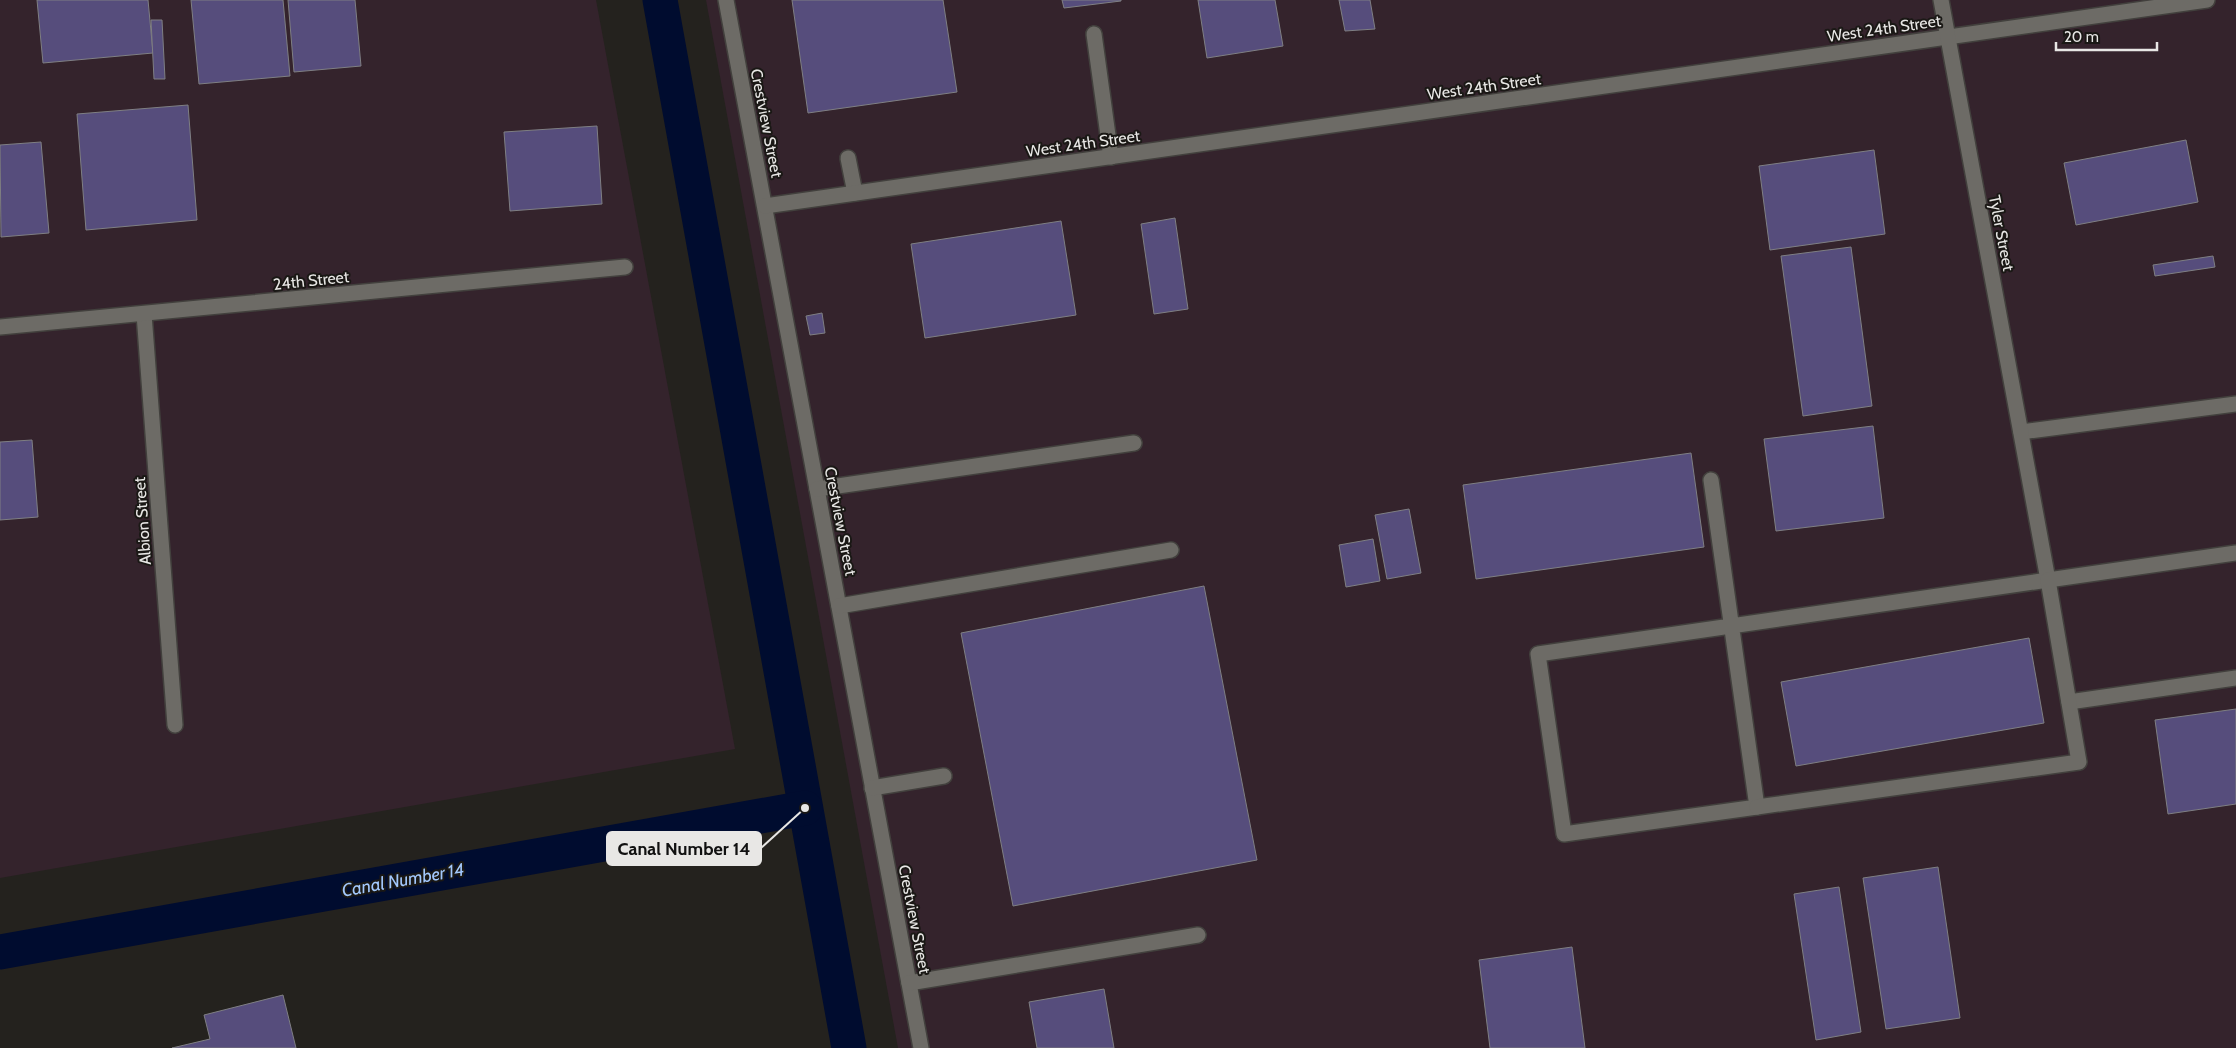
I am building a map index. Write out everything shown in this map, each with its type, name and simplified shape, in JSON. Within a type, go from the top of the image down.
[{"type":"street","name":"Crestview Street","points":[[726,0],[921,1048]]},
{"type":"street","name":"Tyler Street","points":[[1757,807],[2080,762],[1941,0]]},
{"type":"street","name":"West 24th Street","points":[[765,206],[2207,0]]},
{"type":"street","points":[[1094,34],[1111,157]]},
{"type":"street","points":[[848,158],[854,193]]},
{"type":"street","name":"24th Street","points":[[0,327],[624,267]]},
{"type":"street","name":"Albion Street","points":[[144,314],[175,725]]},
{"type":"street","points":[[2021,432],[2236,404]]},
{"type":"street","points":[[817,489],[1134,443]]},
{"type":"street","points":[[1711,480],[1730,626],[1757,807],[1564,834],[1538,654],[1730,626],[2236,553]]},
{"type":"street","points":[[839,606],[1170,550]]},
{"type":"street","points":[[2069,702],[2236,678]]},
{"type":"street","points":[[872,788],[944,776]]},
{"type":"street","points":[[909,983],[1198,935]]},
{"type":"shaded area","points":[[0,0],[596,0],[735,749],[0,878]]},
{"type":"shaded area","points":[[706,0],[2236,0],[2236,1048],[898,1048]]},
{"type":"building","points":[[37,0],[148,0],[153,53],[43,63]]},
{"type":"building","points":[[191,0],[283,0],[290,76],[199,84]]},
{"type":"building","points":[[288,0],[355,0],[361,66],[294,72]]},
{"type":"building","points":[[792,0],[943,0],[957,92],[808,113]]},
{"type":"building","points":[[1062,0],[1121,0],[1121,1],[1064,8]]},
{"type":"building","points":[[1198,0],[1275,0],[1283,46],[1207,58]]},
{"type":"building","points":[[1339,0],[1370,0],[1375,29],[1345,31]]},
{"type":"building","points":[[151,20],[162,20],[165,79],[154,79]]},
{"type":"building","points":[[188,105],[197,220],[86,230],[77,114]]},
{"type":"building","points":[[597,126],[602,204],[510,211],[504,132]]},
{"type":"building","points":[[2186,140],[2198,202],[2076,225],[2064,163]]},
{"type":"building","points":[[41,142],[49,233],[1,237],[0,145]]},
{"type":"building","points":[[1874,150],[1885,234],[1770,250],[1759,166]]},
{"type":"building","points":[[1175,218],[1188,309],[1154,314],[1141,224]]},
{"type":"building","points":[[1061,221],[1076,315],[925,338],[911,244]]},
{"type":"building","points":[[1851,247],[1872,406],[1803,416],[1781,256]]},
{"type":"building","points":[[2213,256],[2215,267],[2155,276],[2153,265]]},
{"type":"building","points":[[822,313],[825,333],[810,335],[806,316]]},
{"type":"building","points":[[1873,426],[1884,518],[1776,531],[1764,439]]},
{"type":"building","points":[[32,440],[38,517],[0,520],[0,442]]},
{"type":"building","points":[[1691,453],[1704,547],[1476,579],[1463,485]]},
{"type":"building","points":[[1409,509],[1421,573],[1387,579],[1375,515]]},
{"type":"building","points":[[1373,539],[1380,581],[1346,587],[1339,545]]},
{"type":"building","points":[[1204,586],[1257,860],[1013,906],[961,633]]},
{"type":"building","points":[[2029,638],[2044,723],[1796,766],[1781,682]]},
{"type":"building","points":[[2236,709],[2236,804],[2168,814],[2155,720]]},
{"type":"building","points":[[1938,867],[1960,1018],[1886,1029],[1863,878]]},
{"type":"building","points":[[1839,887],[1861,1032],[1816,1040],[1794,894]]},
{"type":"building","points":[[1572,947],[1585,1048],[1490,1048],[1479,960]]},
{"type":"building","points":[[1104,989],[1114,1048],[1037,1048],[1029,1002]]},
{"type":"building","points":[[283,995],[296,1048],[172,1048],[210,1039],[204,1015]]},
{"type":"waterway","points":[[660,0],[849,1048]]},
{"type":"waterway","name":"Canal Number 14","points":[[0,952],[805,808]]},
{"type":"place","name":"Canal Number 14","points":[[805,808]]}]
